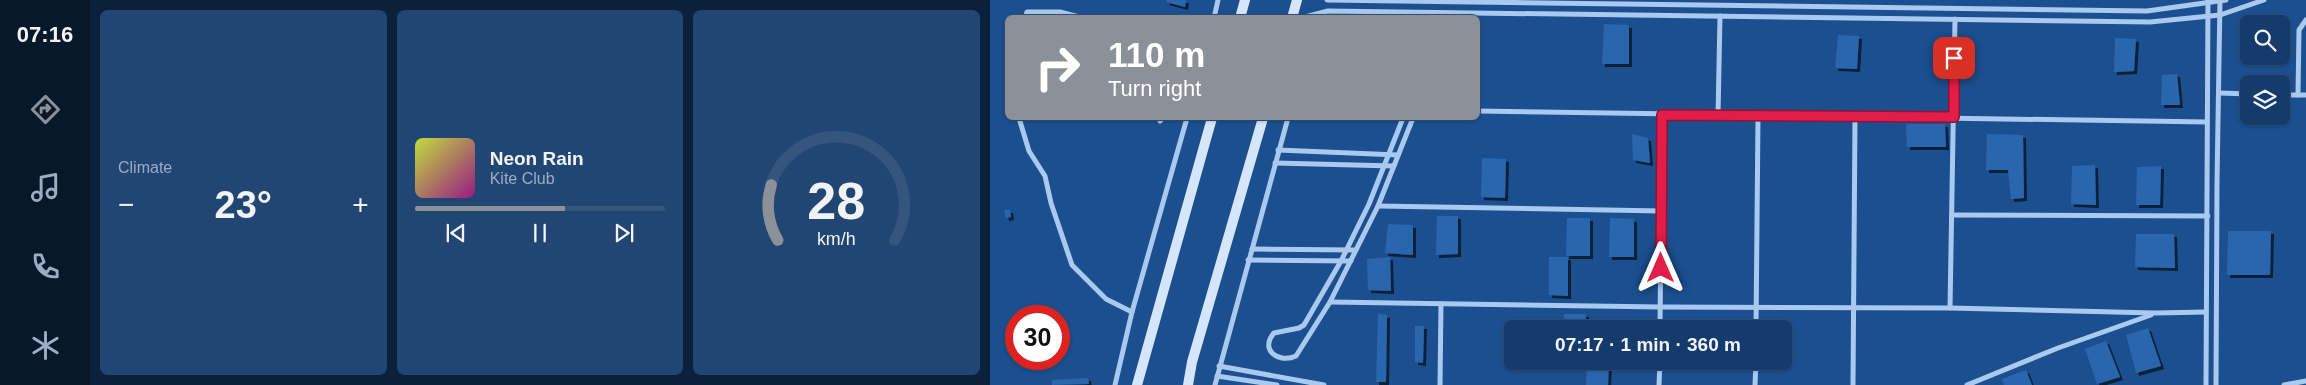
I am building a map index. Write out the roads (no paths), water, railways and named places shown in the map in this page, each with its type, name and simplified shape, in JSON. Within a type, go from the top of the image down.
[{"type":"main road","points":[[1241,15],[1245,0]]},
{"type":"main road","points":[[1293,15],[1297,0]]},
{"type":"main road","points":[[1137,385],[1211,120]]},
{"type":"main road","points":[[1188,385],[1192,362],[1262,120]]},
{"type":"street","points":[[1215,15],[1218,0]]},
{"type":"street","points":[[1328,0],[1718,2],[2147,11],[2222,1],[2220,15],[2217,182],[2216,385]]},
{"type":"street","points":[[1956,0],[1956,7]]},
{"type":"street","points":[[1480,15],[1720,16],[2150,22],[2220,15],[2264,0]]},
{"type":"street","points":[[2206,385],[2208,2]]},
{"type":"street","points":[[1026,15],[1027,12],[1044,11],[1066,15]]},
{"type":"street","points":[[1042,15],[1044,11]]},
{"type":"street","points":[[1313,15],[1328,11],[1438,15]]},
{"type":"street","points":[[1718,116],[1720,16]]},
{"type":"street","points":[[1950,308],[1955,19]]},
{"type":"street","points":[[2298,95],[2298,30],[2306,20]]},
{"type":"street","points":[[2220,93],[2240,94]]},
{"type":"street","points":[[2290,95],[2306,95]]},
{"type":"street","points":[[1480,111],[1758,117],[1954,117],[2207,122]]},
{"type":"street","points":[[1660,320],[1662,115]]},
{"type":"street","points":[[1756,320],[1758,117]]},
{"type":"street","points":[[1853,385],[1855,118]]},
{"type":"street","points":[[1020,120],[1029,151],[1045,176],[1051,203],[1072,265],[1106,299],[1132,312]]},
{"type":"street","points":[[1115,385],[1132,312],[1186,120]]},
{"type":"street","points":[[1215,385],[1287,120]]},
{"type":"street","points":[[1402,120],[1369,204],[1348,249],[1304,325],[1299,328],[1274,333],[1270,338],[1270,351],[1274,356],[1289,359],[1296,356],[1330,302],[1378,206],[1412,120]]},
{"type":"street","points":[[1278,150],[1398,155]]},
{"type":"street","points":[[1275,162],[1394,166]]},
{"type":"street","points":[[1378,206],[1662,211]]},
{"type":"street","points":[[1952,215],[2208,216]]},
{"type":"street","points":[[1252,249],[1356,250]]},
{"type":"street","points":[[1248,260],[1351,261]]},
{"type":"street","points":[[1330,302],[1853,309],[1950,308],[2155,313],[2206,312]]},
{"type":"street","points":[[1440,385],[1441,304]]},
{"type":"street","points":[[1967,385],[2058,348],[2155,313]]},
{"type":"street","points":[[1219,366],[1324,385]]},
{"type":"street","points":[[1659,385],[1660,370]]},
{"type":"street","points":[[1756,370],[1756,385]]},
{"type":"street","points":[[1217,376],[1277,385]]},
{"type":"street","points":[[2284,385],[2306,381]]}]
